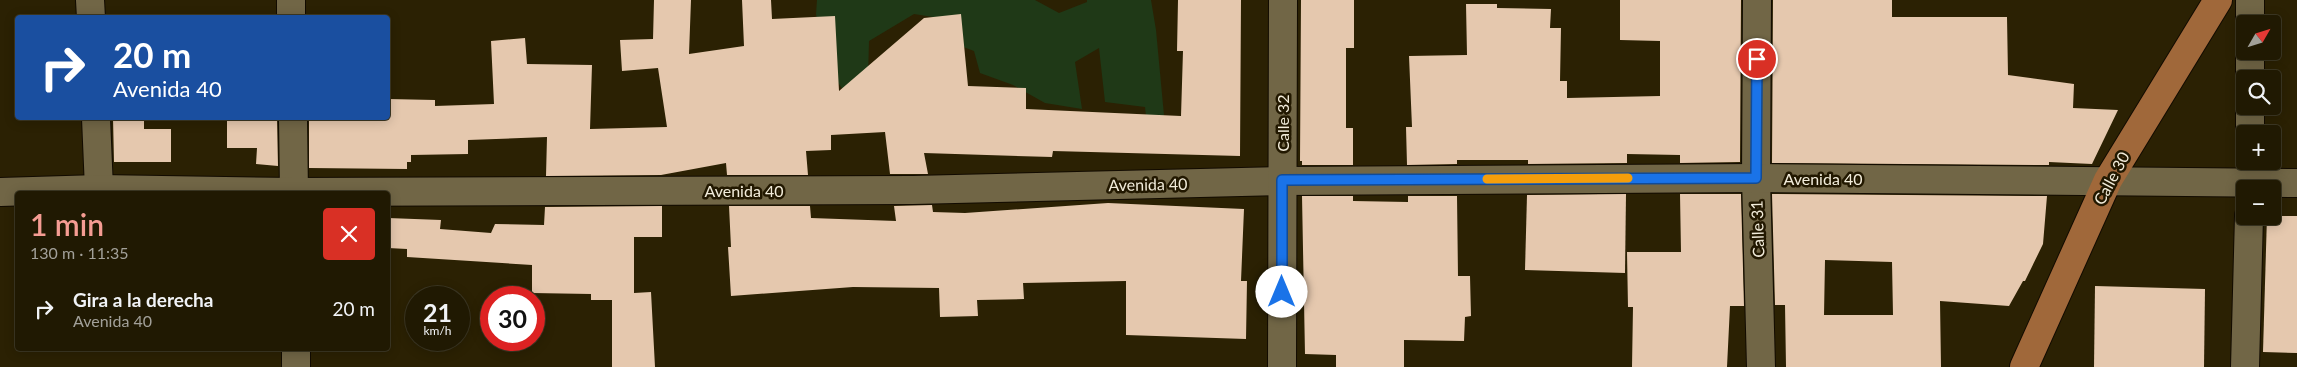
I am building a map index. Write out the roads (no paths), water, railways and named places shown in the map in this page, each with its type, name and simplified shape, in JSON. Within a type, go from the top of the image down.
[{"type":"main road","name":"Calle 30","points":[[2024,367],[2108,180],[2218,0]]},
{"type":"street","points":[[90,0],[91,15]]},
{"type":"street","points":[[291,0],[291,15]]},
{"type":"street","name":"Calle 32","points":[[1282,367],[1283,0]]},
{"type":"street","name":"Calle 31","points":[[1758,0],[1756,178],[1761,367]]},
{"type":"street","points":[[2250,0],[2250,15]]},
{"type":"street","points":[[96,120],[99,189]]},
{"type":"street","points":[[293,120],[294,191]]},
{"type":"street","name":"Avenida 40","points":[[390,193],[913,190],[1282,180],[1756,178],[2108,180],[2250,178],[2297,183]]},
{"type":"street","name":"Avenida 40","points":[[33,191],[99,189],[196,191]]},
{"type":"street","name":"Avenida 40","points":[[0,192],[15,192]]},
{"type":"street","points":[[2245,367],[2249,225]]},
{"type":"street","points":[[296,351],[296,367]]}]
